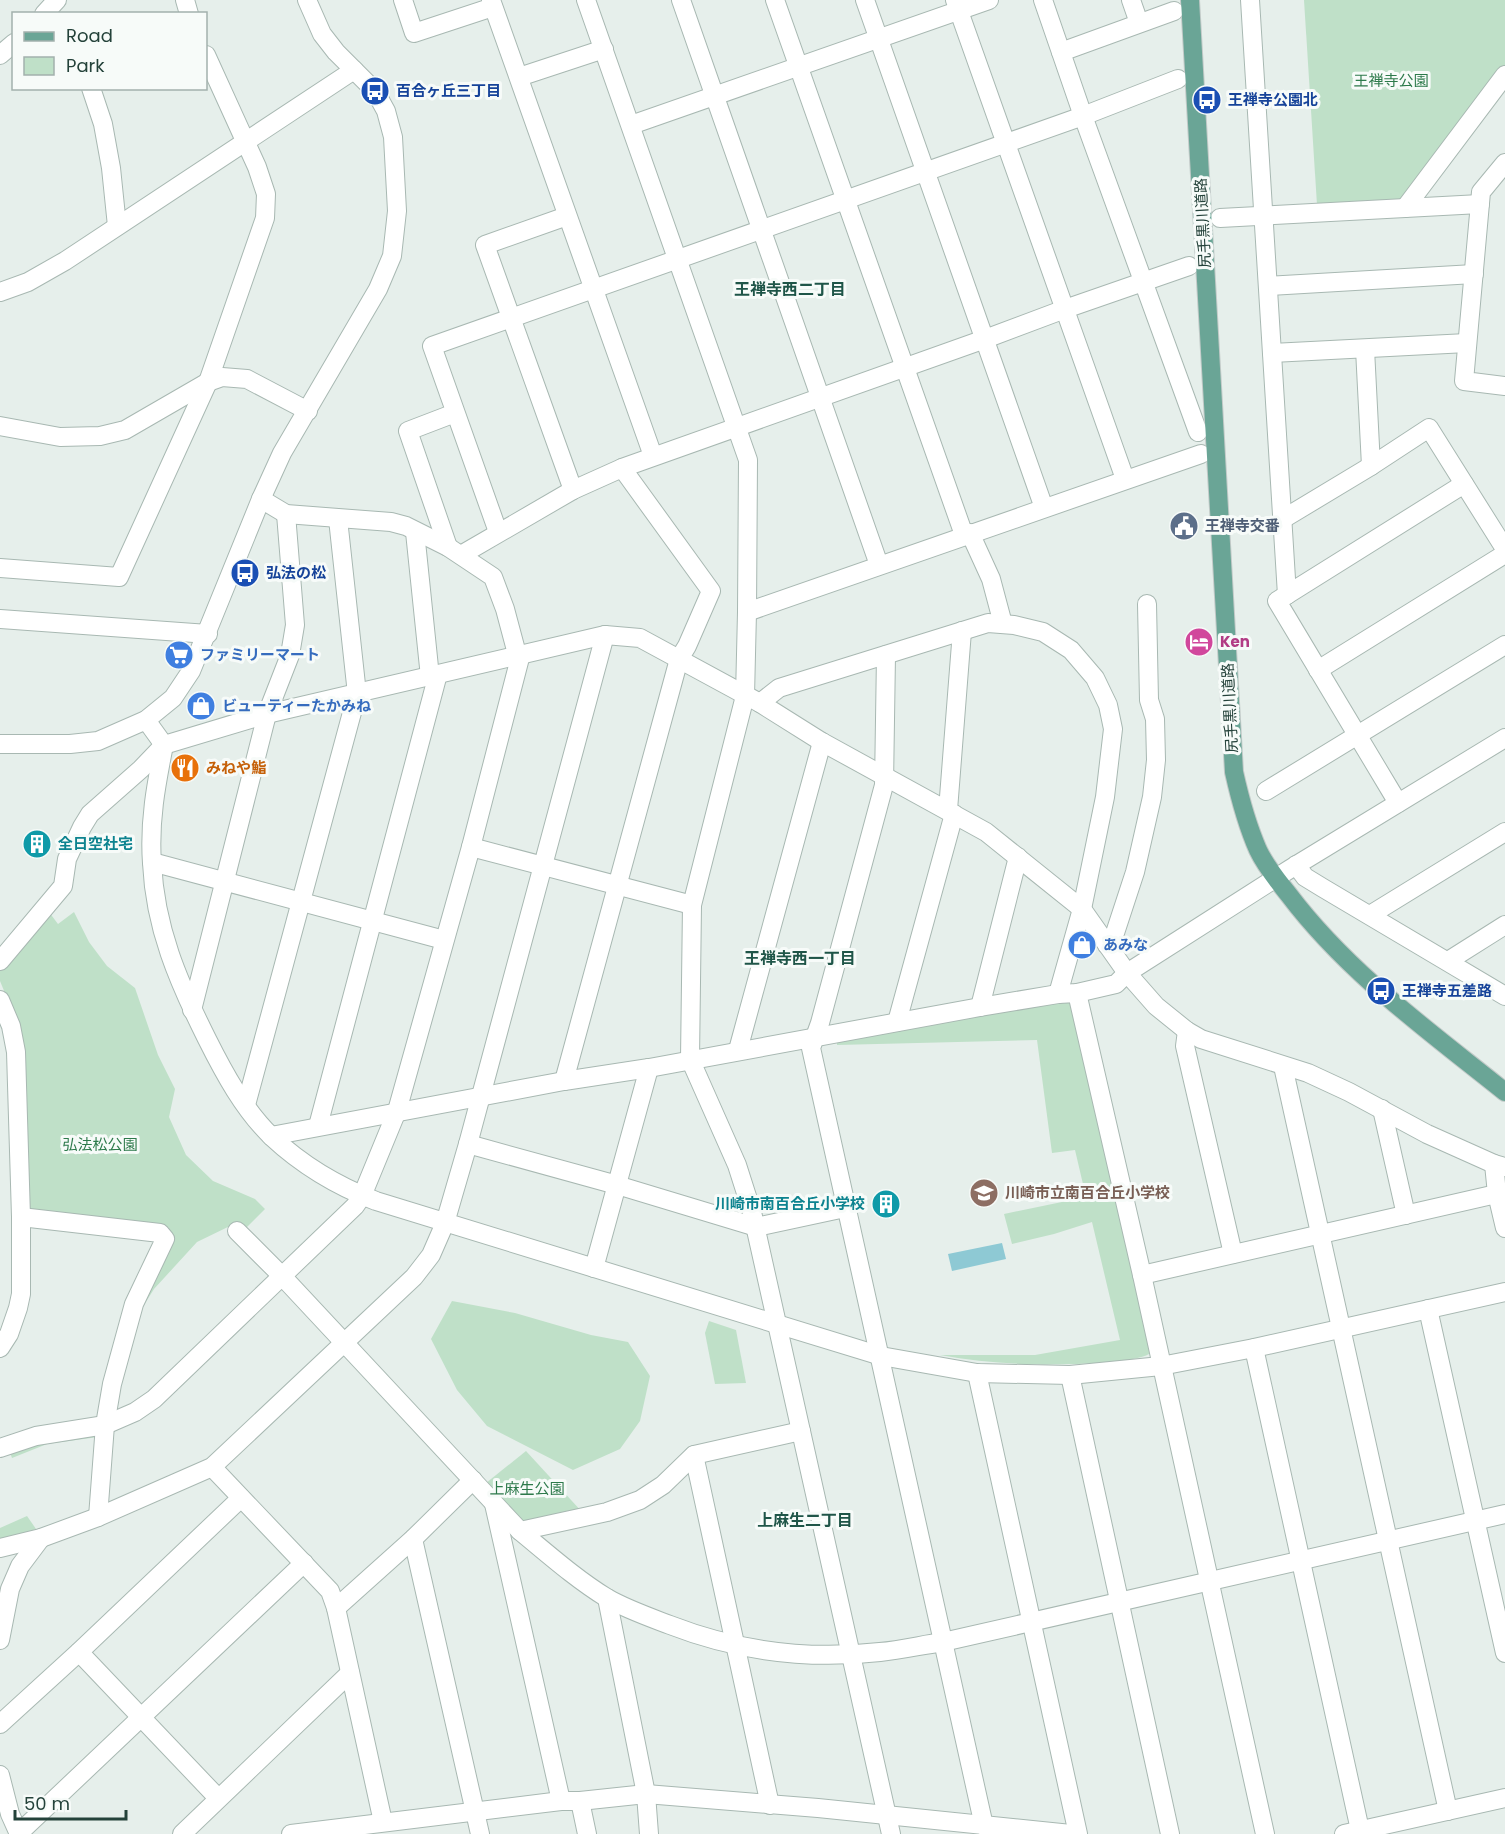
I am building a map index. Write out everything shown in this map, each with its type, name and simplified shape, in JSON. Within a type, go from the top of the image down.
[{"type":"main road","name":"尻手黒川道路","points":[[1190,0],[1234,772],[1243,811],[1259,852],[1276,879],[1308,920],[1339,953],[1381,991],[1505,1092]]},
{"type":"street","points":[[0,744],[70,744],[98,741],[146,720],[173,698],[191,671],[208,634],[261,499],[282,453],[378,289],[392,256],[398,211],[393,137],[386,111],[375,91],[336,52],[322,34],[308,0]]},
{"type":"street","points":[[403,0],[414,33],[492,3],[653,456]]},
{"type":"street","points":[[586,0],[748,460],[747,612],[752,700],[692,905],[690,1059],[737,1165],[756,1227],[891,1834]]},
{"type":"street","points":[[681,0],[879,565]]},
{"type":"street","points":[[775,0],[905,368],[967,534],[991,579],[1003,624]]},
{"type":"street","points":[[866,0],[1044,508]]},
{"type":"street","points":[[631,125],[879,38],[957,5],[989,0]]},
{"type":"street","points":[[1043,0],[1198,432]]},
{"type":"street","points":[[1131,0],[1139,23]]},
{"type":"street","points":[[1250,0],[1287,595]]},
{"type":"street","points":[[957,5],[1125,479]]},
{"type":"street","points":[[1061,52],[1174,11]]},
{"type":"street","points":[[0,55],[12,45]]},
{"type":"street","points":[[519,77],[604,49]]},
{"type":"street","points":[[0,568],[119,577],[208,382],[265,218],[266,194],[246,143],[207,57]]},
{"type":"street","points":[[0,292],[28,282],[65,261],[354,70]]},
{"type":"street","points":[[1405,208],[1505,75]]},
{"type":"street","points":[[498,532],[432,346],[1083,116],[1178,79]]},
{"type":"street","points":[[91,90],[103,124],[111,168],[117,226]]},
{"type":"street","points":[[1505,163],[1481,192],[1464,381],[1505,386]]},
{"type":"street","points":[[1220,218],[1480,204]]},
{"type":"street","points":[[567,216],[485,245],[573,490]]},
{"type":"street","points":[[455,551],[498,532],[573,490],[622,468],[1190,266]]},
{"type":"street","points":[[1268,286],[1474,274]]},
{"type":"street","points":[[1272,353],[1467,343]]},
{"type":"street","points":[[1365,349],[1371,466]]},
{"type":"street","points":[[0,426],[60,437],[100,436],[125,430],[208,382],[222,377],[247,379],[308,411]]},
{"type":"street","points":[[454,413],[408,431],[455,551]]},
{"type":"street","points":[[1283,519],[1429,428],[1505,551],[1318,670]]},
{"type":"street","points":[[747,612],[1201,453]]},
{"type":"street","points":[[564,1081],[679,659],[711,591],[622,468]]},
{"type":"street","points":[[1398,803],[1277,601],[1464,484]]},
{"type":"street","points":[[0,1448],[36,1436],[105,1425],[135,1412],[154,1399],[355,1206],[362,1196],[397,1112],[471,847],[519,654],[493,577],[455,551],[406,526],[391,522],[286,514],[261,499]]},
{"type":"street","points":[[192,1010],[267,714],[290,655],[295,625],[286,514]]},
{"type":"street","points":[[246,1105],[357,694],[338,519]]},
{"type":"street","points":[[318,1126],[434,675],[415,532]]},
{"type":"street","points":[[1107,945],[1115,933],[1135,872],[1152,797],[1156,760],[1155,719],[1149,700],[1147,604]]},
{"type":"street","points":[[0,619],[208,634]]},
{"type":"street","points":[[752,700],[779,688],[988,623],[1043,632],[1071,650],[1095,678],[1108,705],[1113,729],[1105,797],[1082,909],[1058,994]]},
{"type":"street","points":[[897,1022],[951,812],[962,631]]},
{"type":"street","points":[[0,1548],[41,1538],[98,1517],[212,1467],[414,1277],[431,1255],[445,1223],[468,1144],[605,635]]},
{"type":"street","points":[[0,962],[63,886],[67,859],[90,814],[141,770],[164,746],[267,714],[519,654],[605,635],[640,638],[986,832],[1082,909],[1127,973],[1156,1006],[1187,1031],[1201,1039],[1308,1073],[1427,1134],[1499,1166],[1505,1228]]},
{"type":"street","points":[[1266,791],[1505,645]]},
{"type":"street","points":[[886,655],[884,785],[820,1023],[810,1048],[845,1208],[881,1356],[984,1826]]},
{"type":"street","points":[[146,720],[164,746],[152,804],[152,862],[158,915],[173,967],[223,1072],[246,1105],[271,1136],[305,1165],[349,1191],[445,1223],[881,1356],[977,1373],[1071,1376],[1161,1366],[1254,1348],[1505,1292]]},
{"type":"street","points":[[271,1136],[480,1096],[649,1068],[980,1007],[1077,993],[1116,984],[1127,973],[1296,865],[1505,738]]},
{"type":"street","points":[[738,1050],[822,742]]},
{"type":"street","points":[[1370,915],[1505,832]]},
{"type":"street","points":[[471,847],[692,905]]},
{"type":"street","points":[[980,1007],[1018,857]]},
{"type":"street","points":[[152,862],[444,940]]},
{"type":"street","points":[[1296,865],[1305,877],[1505,996]]},
{"type":"street","points":[[1448,961],[1505,926]]},
{"type":"street","points":[[1077,993],[1142,1275],[1265,1834]]},
{"type":"street","points":[[0,999],[11,1026],[16,1052],[21,1217],[21,1294],[9,1334],[0,1348]]},
{"type":"street","points":[[1187,1031],[1185,1046],[1233,1254]]},
{"type":"street","points":[[0,1066],[16,1052]]},
{"type":"street","points":[[1283,1066],[1448,1810]]},
{"type":"street","points":[[594,1268],[649,1068]]},
{"type":"street","points":[[1382,1109],[1406,1215]]},
{"type":"street","points":[[468,1144],[617,1185],[756,1227],[845,1208]]},
{"type":"street","points":[[1142,1275],[1501,1193]]},
{"type":"street","points":[[21,1217],[164,1235],[165,1242],[134,1304],[112,1384],[105,1425],[98,1517]]},
{"type":"street","points":[[237,1231],[282,1276],[520,1531],[608,1598],[685,1631],[735,1646],[785,1654],[851,1654],[943,1642],[1505,1514]]},
{"type":"street","points":[[1428,1309],[1505,1653]]},
{"type":"street","points":[[1254,1348],[1300,1560],[1352,1832],[1505,1798]]},
{"type":"street","points":[[977,1373],[1078,1834]]},
{"type":"street","points":[[1071,1376],[1170,1834]]},
{"type":"street","points":[[520,1531],[607,1512],[640,1500],[663,1485],[694,1455],[801,1431]]},
{"type":"street","points":[[694,1455],[770,1805]]},
{"type":"street","points":[[212,1467],[330,1591],[336,1608],[383,1822]]},
{"type":"street","points":[[336,1608],[413,1539],[473,1480]]},
{"type":"street","points":[[0,1724],[241,1498]]},
{"type":"street","points":[[494,1503],[561,1801]]},
{"type":"street","points":[[0,1640],[10,1589],[20,1566],[41,1538]]},
{"type":"street","points":[[413,1539],[480,1834]]},
{"type":"street","points":[[0,1775],[5,1816],[19,1833],[304,1563]]},
{"type":"street","points":[[608,1598],[646,1794],[650,1834]]},
{"type":"street","points":[[79,1652],[218,1798]]},
{"type":"street","points":[[182,1834],[350,1673]]},
{"type":"street","points":[[291,1834],[561,1801],[646,1794],[1071,1834]]},
{"type":"street","points":[[580,1801],[586,1834]]},
{"type":"green space","name":"王禅寺公園","points":[[1304,0],[1505,0],[1505,65],[1402,200],[1317,205]]},
{"type":"green space","name":"弘法松公園","points":[[49,912],[58,924],[74,912],[89,942],[107,966],[135,988],[158,1055],[175,1089],[169,1117],[186,1155],[213,1181],[255,1199],[265,1209],[243,1231],[232,1225],[197,1242],[154,1289],[139,1313],[173,1236],[168,1227],[32,1214],[27,1206],[21,1032],[0,981],[0,969]]},
{"type":"green space","points":[[1068,1000],[1075,1007],[1152,1352],[1130,1360],[1051,1364],[992,1362],[940,1355],[1035,1355],[1120,1340],[1092,1222],[1012,1244],[1004,1214],[1086,1197],[1075,1150],[1052,1153],[1037,1040],[837,1045],[837,1040]]},
{"type":"green space","points":[[452,1301],[515,1313],[591,1335],[628,1342],[650,1376],[640,1421],[620,1449],[573,1470],[487,1426],[457,1390],[431,1339]]},
{"type":"green space","points":[[709,1321],[736,1330],[746,1383],[715,1384],[705,1333]]},
{"type":"green space","points":[[93,1432],[98,1437],[47,1444],[12,1458],[9,1450]]},
{"type":"green space","name":"上麻生公園","points":[[526,1451],[583,1513],[526,1524],[486,1483]]},
{"type":"green space","points":[[27,1516],[36,1529],[0,1541],[0,1528]]},
{"type":"water","points":[[1002,1243],[1006,1259],[952,1271],[948,1254]]},
{"type":"place","name":"百合ヶ丘三丁目","points":[[375,91]]},
{"type":"place","name":"王禅寺公園北","points":[[1207,100]]},
{"type":"place","name":"王禅寺交番","points":[[1184,526]]},
{"type":"place","name":"弘法の松","points":[[245,573]]},
{"type":"place","name":"Ken","points":[[1199,642]]},
{"type":"place","name":"ファミリーマート","points":[[179,655]]},
{"type":"place","name":"ビューティーたかみね","points":[[201,706]]},
{"type":"place","name":"みねや鮨","points":[[185,768]]},
{"type":"place","name":"全日空社宅","points":[[37,844]]},
{"type":"place","name":"あみな","points":[[1082,945]]},
{"type":"place","name":"王禅寺五差路","points":[[1381,991]]},
{"type":"place","name":"川崎市立南百合丘小学校","points":[[984,1193]]},
{"type":"place","name":"川崎市南百合丘小学校","points":[[886,1204]]},
{"type":"district","name":"王禅寺西二丁目","points":[[790,289]]},
{"type":"district","name":"王禅寺西一丁目","points":[[800,958]]},
{"type":"district","name":"上麻生二丁目","points":[[805,1520]]}]
